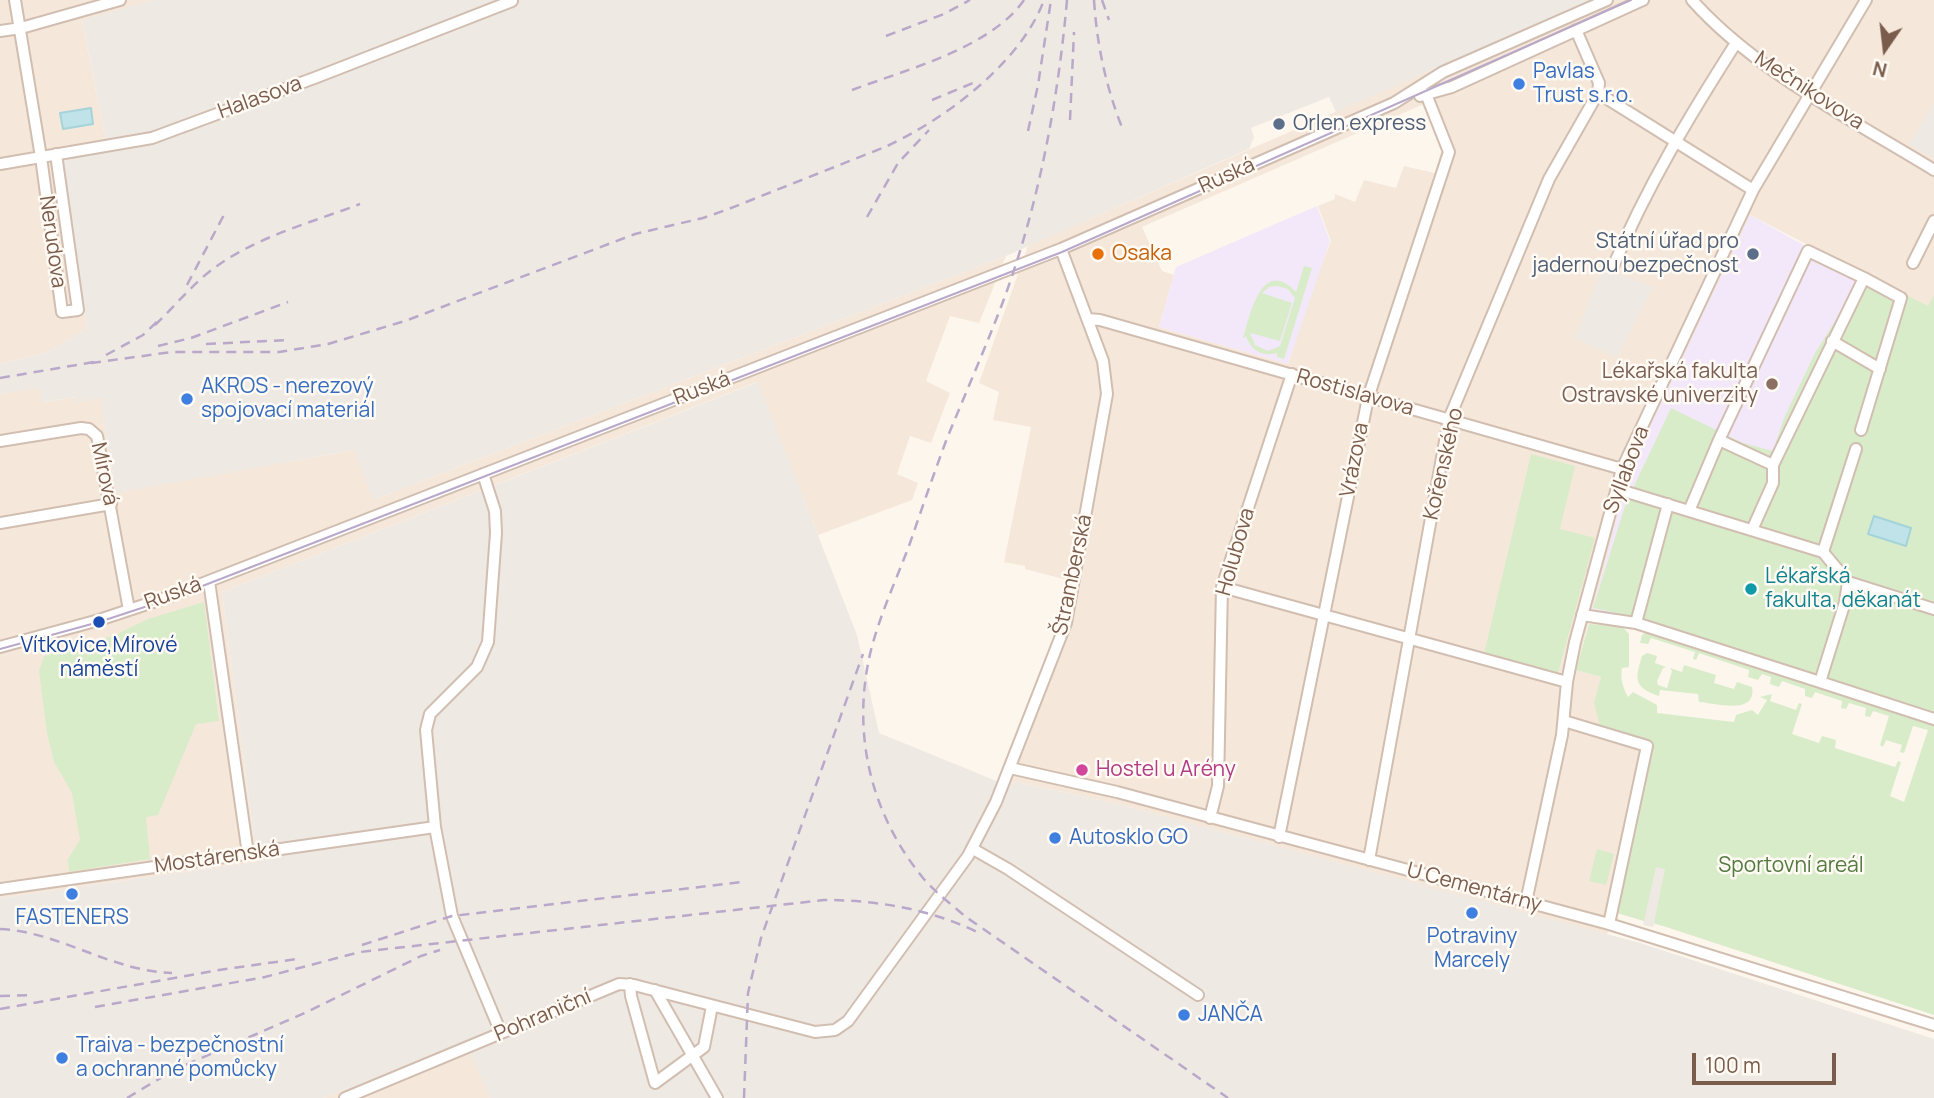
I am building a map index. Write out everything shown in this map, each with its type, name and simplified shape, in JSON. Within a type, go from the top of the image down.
[{"type":"street","name":"Nerudova","points":[[15,0],[41,157],[62,312],[78,310],[56,154]]},
{"type":"street","points":[[0,31],[21,28],[120,0]]},
{"type":"street","name":"Ruská","points":[[1394,103],[1443,72],[1607,0]]},
{"type":"street","name":"Ruská","points":[[0,647],[129,610],[209,581],[1061,249],[1394,103],[1452,87],[1643,0]]},
{"type":"street","name":"Mečnikovova","points":[[1692,0],[1736,43],[1810,94],[1934,170]]},
{"type":"street","name":"Syllabova","points":[[1526,902],[1564,721],[1567,682],[1582,615],[1622,469],[1753,190],[1866,0]]},
{"type":"street","name":"Halasova","points":[[0,164],[152,138],[512,1]]},
{"type":"street","points":[[1576,30],[1599,83],[1598,93],[1753,190]]},
{"type":"street","points":[[1613,267],[1629,228],[1675,142],[1736,43]]},
{"type":"street","name":"Kořenského","points":[[1369,860],[1449,419],[1549,179],[1598,93]]},
{"type":"street","name":"Vrázova","points":[[1279,836],[1368,398],[1449,152],[1426,94]]},
{"type":"street","points":[[1913,262],[1934,220]]},
{"type":"street","name":"Štramberská","points":[[747,1015],[820,1032],[839,1028],[852,1016],[923,920],[973,849],[991,815],[1066,623],[1106,409],[1106,371],[1061,249]]},
{"type":"street","points":[[1689,511],[1719,440],[1808,251],[1901,298],[1861,430]]},
{"type":"street","points":[[1752,530],[1773,483],[1773,466],[1864,278]]},
{"type":"street","name":"Rostislavova","points":[[1088,319],[1100,320],[1622,469]]},
{"type":"street","points":[[1832,341],[1880,369]]},
{"type":"street","name":"Holubova","points":[[1210,818],[1218,786],[1222,587],[1292,374]]},
{"type":"street","name":"Mírová","points":[[0,441],[81,428],[92,431],[100,443],[129,610]]},
{"type":"street","points":[[1719,440],[1773,466]]},
{"type":"street","points":[[1823,552],[1856,449]]},
{"type":"street","points":[[483,474],[495,511],[496,533],[488,642],[477,667],[430,714],[426,730],[435,827],[452,916],[501,1033]]},
{"type":"street","points":[[1617,489],[1823,552],[1848,582],[1934,609]]},
{"type":"street","points":[[0,523],[111,504]]},
{"type":"street","points":[[1636,623],[1668,505]]},
{"type":"street","points":[[209,581],[248,854]]},
{"type":"street","points":[[1820,682],[1845,602],[1848,582]]},
{"type":"street","points":[[1222,587],[1567,682]]},
{"type":"street","points":[[1582,615],[1636,623],[1934,719]]},
{"type":"street","points":[[1564,721],[1647,746],[1609,924]]},
{"type":"street","name":"U Cementárny","points":[[1010,768],[1117,792],[1609,924],[1934,1025]]},
{"type":"street","name":"Mostárenská","points":[[0,889],[435,827]]},
{"type":"street","points":[[973,849],[1020,876],[1198,995]]},
{"type":"street","points":[[630,984],[655,1083],[704,1047],[712,1006]]},
{"type":"street","name":"Pohraniční","points":[[345,1098],[615,985],[630,984],[747,1015]]},
{"type":"street","points":[[655,990],[717,1098]]},
{"type":"shaded area","points":[[0,0],[154,0],[82,21],[108,151],[60,159],[87,329],[45,353],[0,364]]},
{"type":"shaded area","points":[[154,0],[1592,0],[1336,112],[1329,97],[1251,128],[1254,137],[1249,149],[1006,256],[373,500],[354,450],[116,493],[100,398],[77,402],[76,397],[43,402],[40,388],[0,394],[0,364],[45,353],[87,329],[60,159],[108,151],[82,20]]},
{"type":"shaded area","points":[[1592,0],[1934,0],[1934,105],[1910,145],[1934,159],[1934,295],[1928,307],[1750,215],[1591,615],[1576,670],[1601,677],[1596,704],[1653,743],[1607,935],[1118,804],[1020,783],[999,782],[1057,637],[1067,580],[1004,562],[1031,427],[993,420],[999,392],[979,383],[1028,246]],"holes":[[[1424,104],[1443,145],[1435,173],[1404,166],[1396,188],[1364,180],[1355,202],[1335,194],[1335,199],[1318,206],[1331,241],[1312,288],[1288,364],[1159,327],[1174,275],[1162,271],[1142,227]]]},
{"type":"shaded area","points":[[1934,105],[1934,159],[1909,145]]},
{"type":"shaded area","points":[[1317,206],[1330,241],[1288,364],[1159,327],[1176,267]]},
{"type":"shaded area","name":"Lékařská fakulta Ostravské univerzity","points":[[1750,215],[1900,299],[1934,719],[1591,615],[1630,469]]},
{"type":"shaded area","points":[[1006,256],[979,323],[950,316],[926,381],[950,393],[931,443],[910,436],[897,474],[918,483],[912,500],[818,535],[757,382],[222,592],[257,862],[0,898],[0,394],[40,387],[44,402],[77,397],[78,402],[100,397],[116,492],[355,450],[373,500]]},
{"type":"shaded area","points":[[1602,268],[1653,287],[1617,358],[1575,338]]},
{"type":"shaded area","points":[[758,382],[857,635],[879,733],[999,782],[1020,783],[1118,804],[1640,943],[1934,1039],[1934,1098],[490,1098],[465,1041],[324,1098],[0,1098],[0,898],[257,862],[222,592]]},
{"type":"shaded area","points":[[1629,854],[1681,866],[1663,926],[1643,925],[1644,921],[1617,913]]},
{"type":"shaded area","points":[[466,1041],[490,1098],[324,1098],[385,1073]]},
{"type":"green space","points":[[1304,266],[1312,268],[1284,359],[1277,357],[1277,353],[1258,352],[1246,336],[1243,338],[1259,292],[1266,284],[1274,281],[1284,283],[1296,292]],"holes":[[[1269,287],[1288,289],[1295,298],[1280,346],[1268,351],[1255,345],[1250,333],[1280,341],[1292,303],[1262,293]]]},
{"type":"green space","name":"Sportovní areál","points":[[1865,274],[1928,306],[1934,295],[1934,1015],[1654,923],[1665,869],[1656,867],[1644,921],[1617,913],[1651,743],[1600,725],[1594,703],[1601,677],[1576,670],[1589,624],[1622,626],[1629,634],[1629,667],[1622,668],[1621,675],[1628,697],[1633,692],[1657,705],[1657,713],[1734,722],[1736,715],[1752,710],[1758,715],[1767,700],[1760,697],[1772,694],[1770,701],[1796,710],[1799,703],[1802,704],[1792,734],[1819,743],[1822,736],[1836,740],[1835,748],[1895,767],[1898,761],[1901,762],[1890,796],[1904,802],[1928,730],[1913,726],[1904,753],[1900,752],[1902,745],[1886,740],[1883,747],[1880,745],[1889,716],[1873,711],[1870,717],[1865,716],[1866,708],[1849,703],[1846,709],[1841,708],[1842,701],[1815,692],[1812,698],[1805,696],[1805,689],[1782,681],[1779,687],[1770,684],[1771,677],[1762,674],[1758,680],[1748,677],[1749,670],[1699,653],[1696,660],[1693,659],[1695,652],[1651,638],[1648,644],[1640,643],[1642,635],[1650,630],[1651,620],[1593,608],[1626,503],[1671,408],[1743,443],[1773,451],[1784,418],[1815,353]]},
{"type":"green space","points":[[1531,454],[1575,466],[1560,529],[1595,538],[1558,673],[1484,654]]},
{"type":"green space","points":[[204,602],[219,721],[196,724],[158,815],[146,817],[150,859],[69,872],[68,859],[80,840],[72,793],[54,762],[47,733],[39,671],[44,656],[115,635],[148,619]]},
{"type":"green space","points":[[1647,653],[1657,656],[1655,663],[1666,667],[1657,681],[1658,685],[1667,688],[1672,671],[1670,668],[1682,672],[1684,665],[1716,675],[1714,683],[1734,689],[1737,682],[1752,687],[1752,696],[1748,702],[1733,706],[1699,702],[1698,694],[1660,690],[1659,696],[1651,693],[1640,685],[1637,676],[1642,656]]},
{"type":"green space","points":[[1597,849],[1614,854],[1606,885],[1589,881]]},
{"type":"water","points":[[91,108],[93,124],[63,129],[60,113]]},
{"type":"water","points":[[1874,516],[1911,528],[1906,546],[1868,534]]},
{"type":"tram line","points":[[0,649],[99,622],[169,599],[1062,252],[1631,0]]},
{"type":"railway","points":[[886,36],[944,14],[970,0]]},
{"type":"railway","points":[[852,90],[946,56],[969,44],[991,32],[1024,0]]},
{"type":"railway","points":[[91,363],[172,352],[279,352],[328,344],[405,321],[635,234],[726,210],[885,147],[932,122],[978,87],[999,67],[1018,46],[1044,0]]},
{"type":"railway","points":[[1028,131],[1051,0]]},
{"type":"railway","points":[[1067,0],[1052,114],[1027,226],[1004,299],[946,441],[875,637],[865,681],[865,741],[878,799],[890,826],[905,853],[933,889],[966,917],[1228,1098]]},
{"type":"railway","points":[[1094,0],[1103,66],[1123,130]]},
{"type":"railway","points":[[1102,0],[1109,20]]},
{"type":"railway","points":[[1070,120],[1074,32]]},
{"type":"railway","points":[[932,100],[973,83]]},
{"type":"railway","points":[[867,217],[898,163],[929,130]]},
{"type":"railway","points":[[155,325],[200,279],[233,255],[287,230],[360,204]]},
{"type":"railway","points":[[187,285],[226,211]]},
{"type":"railway","points":[[158,346],[191,338],[288,302]]},
{"type":"railway","points":[[106,355],[143,335],[161,318]]},
{"type":"railway","points":[[206,344],[287,340]]},
{"type":"railway","points":[[0,378],[100,361]]},
{"type":"railway","points":[[744,1098],[748,993],[761,938],[863,654]]},
{"type":"railway","points":[[362,945],[452,916],[742,882]]},
{"type":"railway","points":[[95,1007],[265,977],[360,952],[824,900],[902,907],[941,917],[977,932]]},
{"type":"railway","points":[[0,929],[44,937],[128,966],[172,973]]},
{"type":"railway","points":[[127,1098],[174,1070],[307,1012],[421,956],[440,950]]},
{"type":"railway","points":[[0,1009],[219,970],[297,959]]},
{"type":"railway","points":[[0,996],[31,995]]},
{"type":"place","name":"Pavlas Trust s.r.o.","points":[[1519,84]]},
{"type":"place","name":"Orlen express","points":[[1279,124]]},
{"type":"place","name":"Osaka","points":[[1098,254]]},
{"type":"place","name":"Státní úřad pro jadernou bezpečnost","points":[[1753,254]]},
{"type":"place","name":"Lékařská fakulta Ostravské univerzity","points":[[1772,384]]},
{"type":"place","name":"AKROS - nerezový spojovací materiál","points":[[187,399]]},
{"type":"place","name":"Lékařská fakulta, děkanát","points":[[1751,589]]},
{"type":"place","name":"Vítkovice,Mírové náměstí","points":[[99,622]]},
{"type":"place","name":"Hostel u Arény","points":[[1082,770]]},
{"type":"place","name":"Autosklo GO","points":[[1055,838]]},
{"type":"place","name":"FASTENERS","points":[[72,894]]},
{"type":"place","name":"Potraviny Marcely","points":[[1472,913]]},
{"type":"place","name":"JANČA","points":[[1184,1015]]},
{"type":"place","name":"Traiva - bezpečnostní a ochranné pomůcky","points":[[62,1058]]}]
